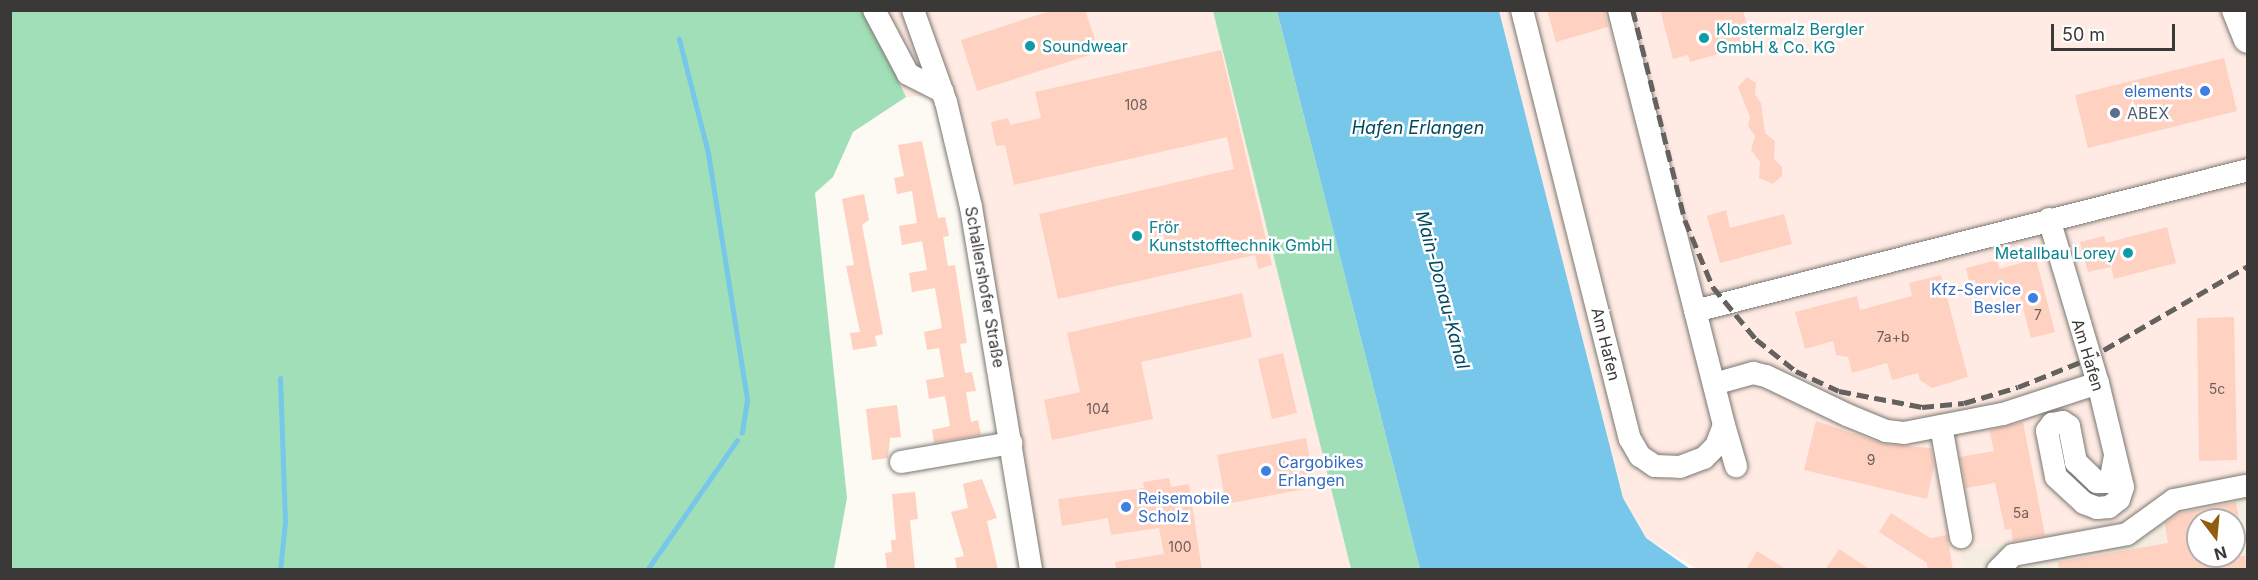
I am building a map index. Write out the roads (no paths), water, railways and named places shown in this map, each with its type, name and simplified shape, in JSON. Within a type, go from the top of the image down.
[{"type":"main road","points":[[2236,10],[2247,39]]},
{"type":"street","points":[[874,10],[908,74],[943,92]]},
{"type":"street","name":"Schallershofer Straße","points":[[913,10],[943,92],[971,207],[1031,570]]},
{"type":"street","name":"Am Hafen","points":[[1522,10],[1630,440],[1640,456],[1655,466],[1680,467],[1704,458],[1716,446],[1724,425]]},
{"type":"street","points":[[1619,10],[1736,466]]},
{"type":"street","points":[[1695,311],[2247,170]]},
{"type":"street","name":"Am Hafen","points":[[2049,219],[2098,383],[2123,487],[2119,499],[2109,507],[2097,508],[2084,503],[2056,477],[2047,431],[2052,424],[2063,422],[2069,426],[2076,462],[2097,482],[2110,482],[2115,457]]},
{"type":"street","points":[[1714,384],[1753,373],[1886,431],[1904,433],[2003,414],[2098,383]]},
{"type":"street","points":[[1941,426],[1961,537]]},
{"type":"street","points":[[901,462],[1011,443]]},
{"type":"street","points":[[1998,570],[2013,555],[2127,534],[2175,500],[2247,491]]},
{"type":"water","name":"Hafen Erlangen","points":[[1277,11],[1499,11],[1623,498],[1646,538],[1690,569],[1420,569]]},
{"type":"waterway","points":[[679,39],[708,153],[747,400],[742,433]]},
{"type":"waterway","points":[[280,378],[285,522],[280,570]]},
{"type":"waterway","points":[[647,570],[737,440]]},
{"type":"railway","points":[[1633,10],[1685,220],[1713,287],[1756,339],[1796,371],[1839,391],[1922,407],[1964,403],[2018,387],[2088,359],[2248,266]]},
{"type":"place","name":"Klostermalz Bergler GmbH & Co. KG","points":[[1704,38]]},
{"type":"place","name":"Soundwear","points":[[1030,46]]},
{"type":"place","name":"elements","points":[[2205,91]]},
{"type":"place","name":"ABEX","points":[[2115,113]]},
{"type":"place","name":"Frör Kunststofftechnik GmbH","points":[[1137,236]]},
{"type":"place","name":"Metallbau Lorey","points":[[2128,253]]},
{"type":"place","name":"Kfz-Service Besler","points":[[2033,298]]},
{"type":"place","name":"Cargobikes Erlangen","points":[[1266,471]]},
{"type":"place","name":"Reisemobile Scholz","points":[[1126,507]]},
{"type":"water label","name":"Main-Donau-Kanal","points":[[1442,290]]}]
